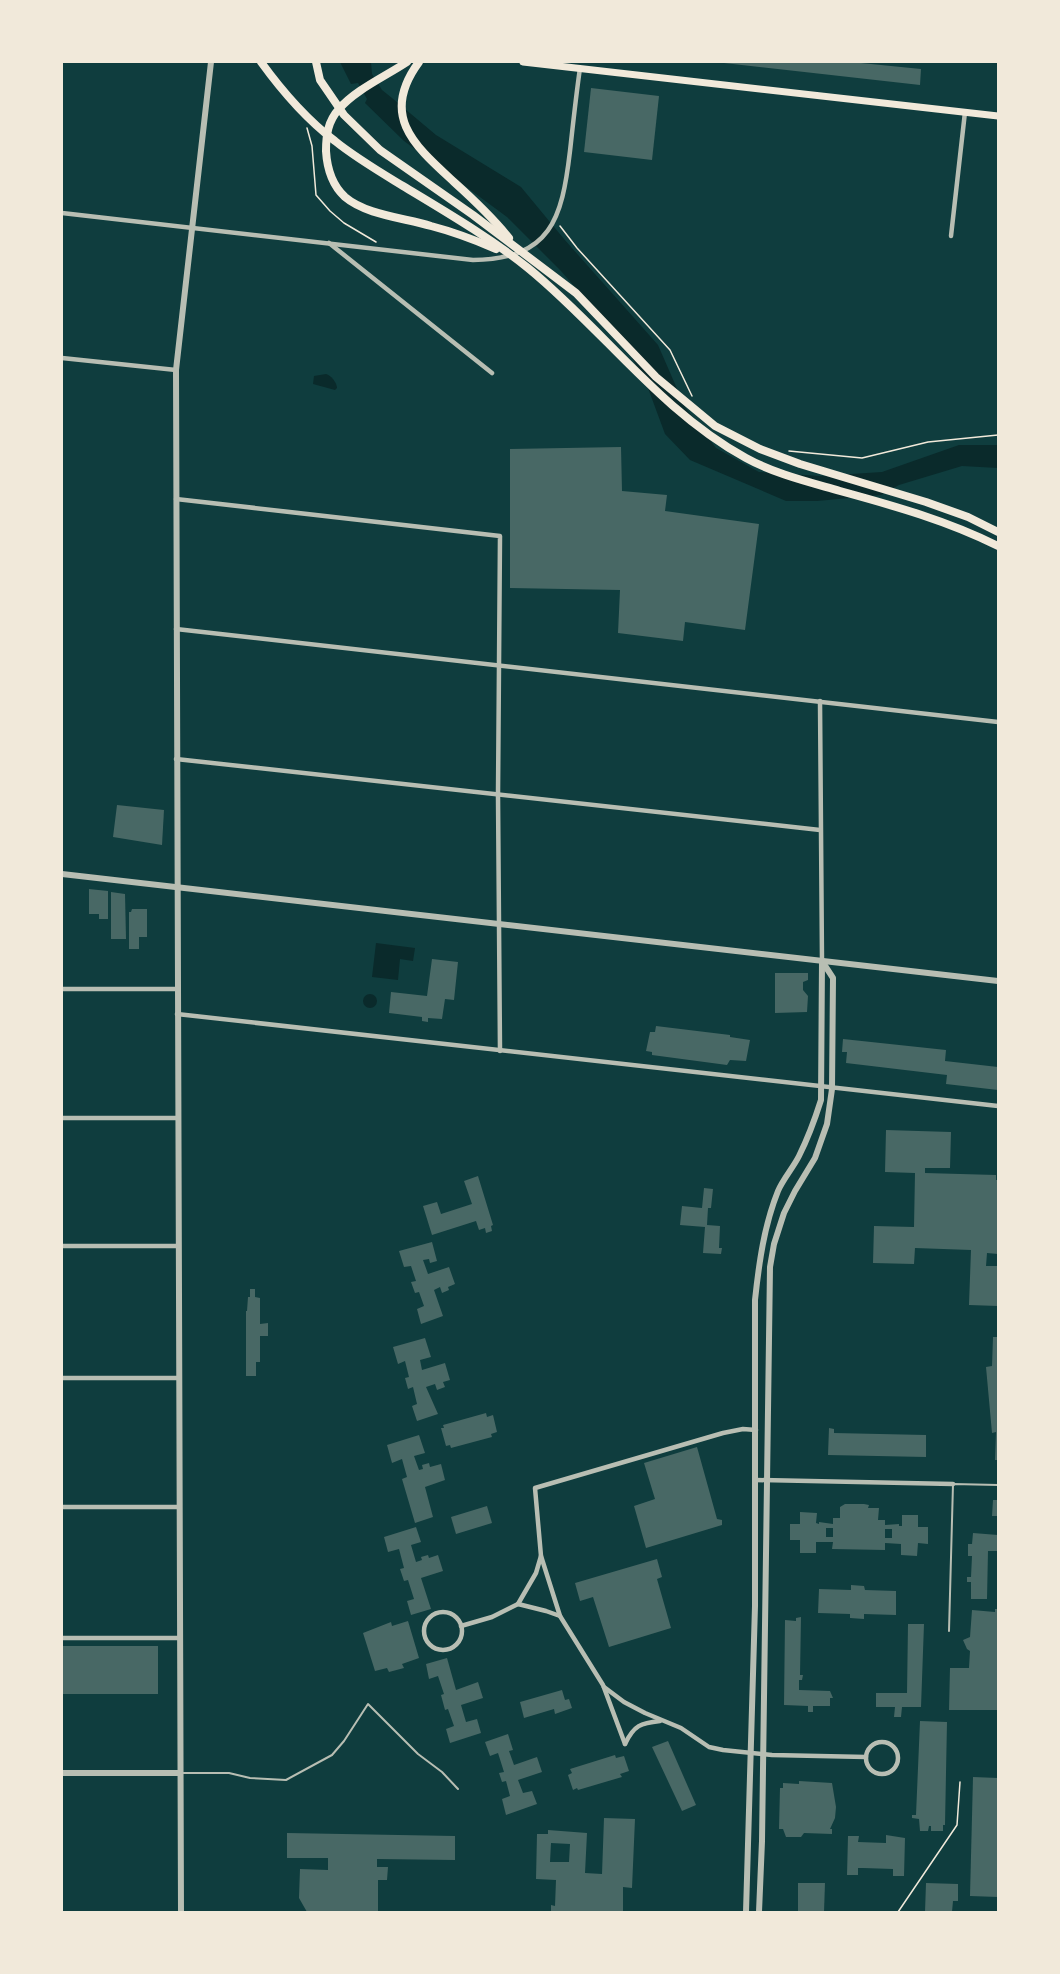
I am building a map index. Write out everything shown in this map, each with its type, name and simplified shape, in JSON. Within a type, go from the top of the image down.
[{"type":"highway","points":[[261,62],[280,87],[333,140],[381,173],[478,231],[509,254],[560,296],[661,395],[703,431],[748,459],[790,476],[919,513],[965,529],[999,546]]},
{"type":"highway","points":[[316,62],[320,80],[344,115],[380,150],[517,247],[576,293],[656,377],[715,426],[760,449],[800,464],[968,517],[999,532]]},
{"type":"highway","points":[[380,79],[389,69],[391,62]]},
{"type":"highway","points":[[407,62],[345,103],[330,123],[326,147],[330,174],[339,191],[354,203],[365,208],[463,236],[509,254]]},
{"type":"highway","points":[[419,62],[408,78],[402,98],[405,127],[416,145],[493,218],[517,247]]},
{"type":"main road","points":[[523,62],[999,116]]},
{"type":"street","points":[[181,1912],[178,1638],[176,370],[211,62]]},
{"type":"street","points":[[62,213],[473,260],[518,254],[533,245],[553,222],[565,189],[580,68]]},
{"type":"street","points":[[951,236],[965,112]]},
{"type":"street","points":[[329,243],[492,373]]},
{"type":"street","points":[[62,358],[176,370]]},
{"type":"street","points":[[176,499],[500,536],[498,795],[500,1051]]},
{"type":"street","points":[[176,629],[999,722]]},
{"type":"street","points":[[746,1912],[756,1480],[755,1300],[768,1217],[779,1188],[799,1157],[820,1100],[822,961],[820,701]]},
{"type":"street","points":[[176,759],[820,830]]},
{"type":"street","points":[[62,874],[999,981]]},
{"type":"street","points":[[759,1912],[770,1267],[774,1244],[784,1213],[815,1158],[827,1124],[832,1089],[833,978],[822,961]]},
{"type":"street","points":[[62,989],[176,989]]},
{"type":"street","points":[[177,1014],[999,1106]]},
{"type":"street","points":[[62,1118],[177,1118]]},
{"type":"street","points":[[62,1246],[178,1246]]},
{"type":"street","points":[[62,1378],[179,1378]]},
{"type":"street","points":[[661,1720],[641,1724],[633,1731],[625,1744],[603,1685],[560,1616],[541,1556],[535,1488],[723,1433],[743,1429],[756,1430]]},
{"type":"street","points":[[756,1480],[953,1484]]},
{"type":"street","points":[[62,1507],[178,1508]]},
{"type":"street","points":[[461,1626],[492,1617],[518,1604],[536,1573],[541,1556]]},
{"type":"street","points":[[518,1604],[560,1616]]},
{"type":"street","points":[[438,1613],[449,1613],[455,1616],[461,1626],[460,1639],[452,1648],[445,1650],[433,1647],[425,1637],[424,1631],[428,1619],[438,1613]]},
{"type":"street","points":[[62,1638],[178,1638]]},
{"type":"street","points":[[603,1685],[624,1702],[681,1728],[709,1747],[776,1755],[866,1757]]},
{"type":"street","points":[[886,1742],[895,1749],[898,1758],[894,1769],[880,1774],[870,1769],[866,1757],[871,1746],[886,1742]]},
{"type":"street","points":[[62,1773],[179,1773]]},
{"type":"lane","points":[[949,1632],[953,1484],[999,1485]]},
{"type":"lane","points":[[179,1773],[229,1773],[250,1778],[286,1780],[332,1755],[368,1704],[418,1754],[442,1772],[458,1789]]},
{"type":"path","points":[[305,123],[312,146],[316,195],[330,212],[383,249]]},
{"type":"path","points":[[553,222],[670,350],[692,396]]},
{"type":"path","points":[[789,450],[862,458],[928,442],[999,435]]},
{"type":"path","points":[[897,1912],[957,1825],[960,1782]]},
{"type":"water","points":[[340,62],[371,62],[372,74],[382,90],[436,135],[521,187],[658,345],[685,407],[716,448],[759,472],[820,476],[882,472],[959,445],[998,445],[998,468],[962,466],[899,485],[881,495],[817,501],[786,501],[690,460],[665,434],[648,388],[626,346],[561,271],[507,217],[404,141],[365,103],[367,99],[358,83],[351,84]]},
{"type":"water","points":[[326,374],[335,382],[337,388],[335,390],[313,384],[314,376]]},
{"type":"water","points":[[376,943],[415,948],[413,961],[400,959],[398,980],[372,977]]},
{"type":"water","points":[[367,994],[373,994],[377,1001],[373,1008],[367,1008],[363,1004],[363,998]]},
{"type":"building","points":[[851,62],[921,69],[920,85],[724,63]]},
{"type":"building","points":[[591,88],[659,96],[652,160],[584,152]]},
{"type":"building","points":[[621,447],[622,491],[667,495],[665,511],[759,524],[745,630],[685,622],[683,641],[618,633],[620,590],[510,588],[510,449]]},
{"type":"building","points":[[117,805],[164,810],[162,845],[113,837]]},
{"type":"building","points":[[89,889],[108,891],[108,919],[99,919],[99,914],[89,914]]},
{"type":"building","points":[[111,892],[125,894],[126,939],[111,939]]},
{"type":"building","points":[[132,909],[147,909],[147,937],[139,937],[139,949],[129,949],[129,912]]},
{"type":"building","points":[[432,959],[458,962],[454,1000],[445,999],[442,1019],[428,1018],[428,1022],[422,1021],[422,1017],[389,1013],[391,992],[427,996]]},
{"type":"building","points":[[775,973],[808,973],[808,980],[803,982],[803,990],[808,996],[807,1012],[775,1013]]},
{"type":"building","points":[[656,1026],[730,1035],[730,1037],[750,1040],[746,1061],[730,1060],[727,1065],[652,1055],[652,1052],[646,1051],[650,1032],[655,1032]]},
{"type":"building","points":[[843,1039],[946,1050],[945,1061],[998,1067],[998,1090],[946,1084],[947,1075],[846,1063],[847,1052],[842,1052]]},
{"type":"building","points":[[886,1130],[951,1132],[950,1168],[925,1168],[925,1173],[996,1175],[996,1180],[998,1180],[998,1254],[987,1253],[986,1266],[998,1266],[998,1306],[969,1305],[971,1250],[915,1248],[914,1264],[873,1263],[874,1226],[914,1227],[915,1173],[885,1172]]},
{"type":"building","points":[[478,1176],[493,1225],[491,1226],[492,1231],[486,1233],[485,1228],[479,1230],[476,1221],[432,1235],[423,1206],[437,1202],[441,1214],[472,1204],[464,1181]]},
{"type":"building","points":[[704,1188],[713,1189],[711,1208],[708,1208],[707,1225],[720,1226],[721,1254],[703,1253],[705,1227],[680,1225],[682,1206],[702,1208]]},
{"type":"building","points":[[432,1242],[437,1261],[430,1263],[429,1259],[423,1260],[428,1274],[449,1267],[455,1284],[442,1293],[440,1287],[434,1290],[443,1316],[421,1324],[417,1309],[424,1306],[419,1292],[415,1293],[411,1282],[416,1281],[411,1266],[404,1267],[399,1251]]},
{"type":"building","points":[[250,1289],[255,1289],[255,1297],[260,1298],[260,1324],[268,1323],[268,1336],[260,1336],[260,1362],[256,1362],[256,1376],[246,1376],[246,1311]]},
{"type":"building","points":[[993,1337],[998,1337],[998,1460],[995,1460],[996,1432],[992,1433],[986,1367],[992,1366]]},
{"type":"building","points":[[425,1338],[431,1357],[420,1360],[422,1370],[445,1363],[450,1380],[443,1382],[445,1387],[437,1390],[435,1384],[426,1387],[438,1414],[417,1421],[412,1406],[417,1404],[413,1387],[408,1389],[405,1378],[409,1377],[405,1361],[398,1364],[393,1347]]},
{"type":"building","points":[[486,1413],[487,1417],[493,1415],[497,1432],[491,1434],[492,1437],[451,1448],[450,1445],[446,1446],[441,1428],[444,1428],[443,1425]]},
{"type":"building","points":[[829,1428],[834,1429],[834,1433],[926,1435],[926,1457],[828,1455]]},
{"type":"building","points":[[419,1435],[425,1453],[414,1456],[419,1470],[423,1469],[422,1465],[429,1463],[430,1467],[441,1464],[445,1480],[425,1487],[433,1517],[415,1523],[402,1479],[407,1477],[402,1459],[392,1463],[387,1445]]},
{"type":"building","points":[[697,1447],[717,1519],[722,1520],[722,1525],[646,1548],[634,1506],[655,1499],[644,1463]]},
{"type":"building","points":[[993,1500],[998,1500],[998,1516],[992,1516]]},
{"type":"building","points":[[845,1504],[864,1504],[869,1505],[868,1508],[879,1508],[878,1520],[885,1520],[885,1525],[899,1524],[902,1526],[902,1515],[918,1515],[918,1527],[928,1527],[928,1544],[918,1543],[917,1556],[901,1555],[901,1544],[885,1543],[885,1550],[832,1549],[833,1542],[816,1542],[816,1553],[800,1553],[800,1540],[790,1540],[790,1524],[800,1524],[800,1512],[817,1513],[816,1523],[833,1524],[833,1518],[840,1518],[840,1507]],"holes":[[[826,1528],[833,1528],[833,1537],[826,1537]],[[885,1529],[892,1529],[892,1538],[885,1538]]]},
{"type":"building","points":[[487,1506],[492,1523],[456,1534],[451,1517]]},
{"type":"building","points":[[416,1527],[421,1542],[411,1545],[416,1562],[422,1560],[421,1557],[428,1555],[429,1558],[438,1555],[443,1571],[421,1578],[431,1609],[411,1615],[407,1601],[414,1599],[408,1580],[404,1581],[400,1569],[404,1568],[399,1549],[388,1552],[384,1537]]},
{"type":"building","points":[[973,1533],[998,1535],[998,1551],[988,1551],[987,1599],[971,1599],[971,1582],[967,1582],[967,1577],[971,1577],[972,1556],[968,1556],[968,1544],[972,1544]]},
{"type":"building","points":[[657,1559],[662,1577],[657,1579],[671,1628],[609,1647],[593,1597],[580,1601],[575,1583]]},
{"type":"building","points":[[851,1585],[864,1586],[865,1590],[896,1591],[896,1615],[864,1614],[864,1619],[850,1618],[850,1614],[818,1613],[819,1589],[851,1590]]},
{"type":"building","points":[[995,1609],[998,1609],[998,1710],[949,1710],[950,1668],[969,1668],[970,1651],[963,1640],[970,1637],[972,1610],[995,1612]]},
{"type":"building","points":[[801,1617],[800,1675],[803,1675],[802,1680],[799,1680],[799,1690],[830,1691],[833,1698],[830,1698],[830,1706],[813,1706],[813,1712],[808,1712],[808,1706],[784,1705],[785,1620],[796,1621],[796,1618]]},
{"type":"building","points":[[408,1621],[419,1658],[402,1664],[404,1668],[389,1672],[387,1668],[375,1671],[363,1633],[391,1622],[392,1626]]},
{"type":"building","points":[[908,1624],[924,1624],[921,1707],[902,1707],[901,1717],[894,1717],[895,1707],[876,1707],[876,1693],[907,1693]]},
{"type":"building","points":[[62,1646],[158,1646],[158,1694],[62,1694]]},
{"type":"building","points":[[447,1658],[456,1690],[478,1682],[483,1698],[461,1705],[466,1722],[477,1719],[481,1733],[450,1743],[446,1729],[454,1726],[448,1709],[445,1710],[441,1695],[444,1694],[438,1676],[429,1679],[426,1664]]},
{"type":"building","points":[[562,1690],[565,1700],[569,1699],[572,1708],[555,1714],[554,1709],[524,1718],[520,1702]]},
{"type":"building","points":[[920,1721],[947,1722],[943,1831],[931,1831],[931,1826],[929,1826],[928,1831],[920,1831],[919,1819],[912,1818],[912,1815],[916,1815]]},
{"type":"building","points":[[508,1734],[513,1750],[509,1751],[514,1765],[537,1757],[542,1772],[518,1780],[523,1793],[532,1791],[537,1804],[506,1815],[502,1799],[510,1796],[506,1781],[502,1782],[499,1773],[504,1772],[498,1753],[490,1756],[485,1742]]},
{"type":"building","points":[[668,1741],[696,1805],[682,1811],[652,1747]]},
{"type":"building","points":[[615,1755],[616,1758],[624,1756],[629,1771],[620,1774],[622,1777],[573,1790],[568,1775],[572,1773],[570,1769]]},
{"type":"building","points":[[973,1777],[998,1778],[998,1897],[970,1896]]},
{"type":"building","points":[[799,1781],[832,1783],[836,1807],[835,1818],[830,1829],[832,1829],[832,1834],[804,1833],[801,1837],[786,1837],[783,1829],[779,1829],[780,1788],[783,1788],[783,1783],[799,1784]]},
{"type":"building","points":[[604,1818],[635,1819],[632,1888],[623,1887],[623,1912],[551,1912],[551,1905],[555,1906],[556,1880],[536,1879],[537,1834],[548,1834],[548,1830],[587,1833],[585,1873],[602,1874]],"holes":[[[551,1843],[570,1844],[569,1862],[550,1862]]]},
{"type":"building","points":[[287,1833],[455,1836],[455,1860],[377,1859],[377,1867],[388,1867],[387,1880],[378,1880],[378,1912],[307,1912],[299,1898],[300,1869],[328,1870],[328,1858],[287,1858]]},
{"type":"building","points":[[886,1835],[905,1838],[904,1876],[893,1876],[893,1869],[863,1868],[858,1868],[858,1875],[847,1875],[848,1836],[859,1836],[858,1842],[886,1843]]},
{"type":"building","points":[[798,1883],[825,1883],[824,1912],[798,1912]]},
{"type":"building","points":[[926,1883],[958,1884],[958,1901],[953,1901],[952,1912],[925,1912]]}]
